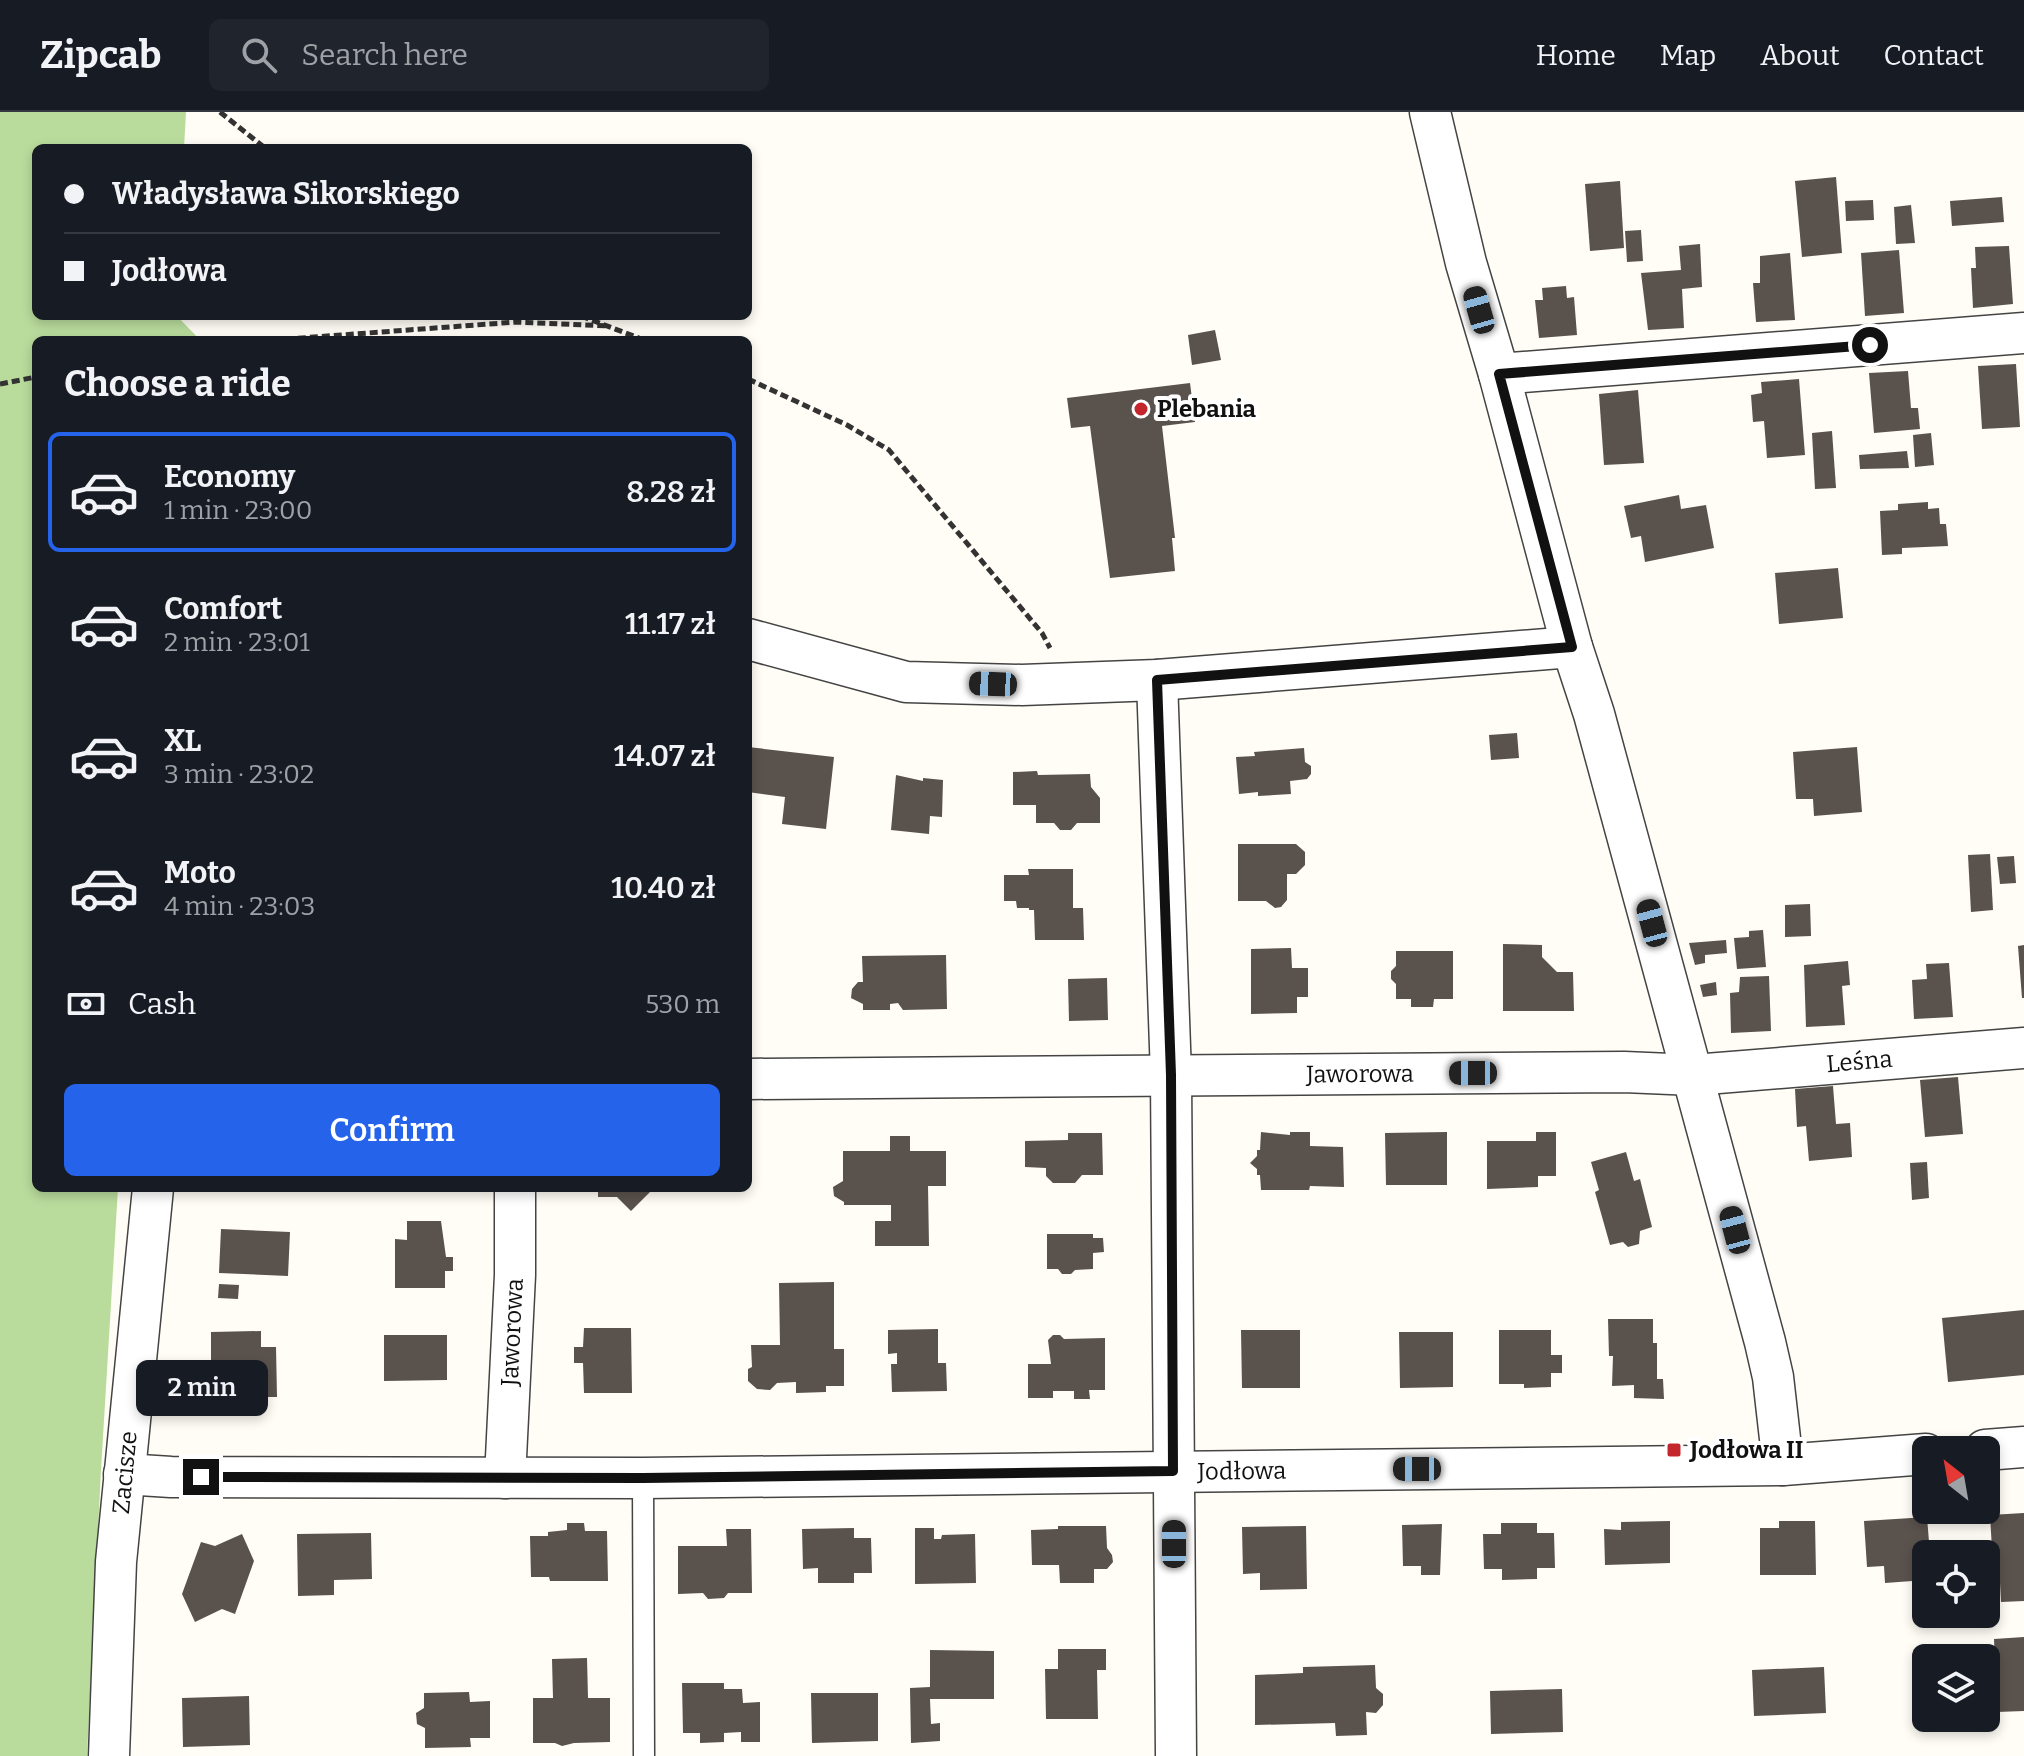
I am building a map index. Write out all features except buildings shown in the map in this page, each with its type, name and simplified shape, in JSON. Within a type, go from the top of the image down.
[{"type":"street","points":[[1430,112],[1466,263],[1694,1075],[1773,1377],[1783,1465]]},
{"type":"street","points":[[1499,374],[2024,333]]},
{"type":"street","points":[[752,640],[906,682],[1069,685],[1572,647]]},
{"type":"street","points":[[1157,680],[1171,1075],[1176,1756]]},
{"type":"street","name":"Leśna","points":[[1694,1075],[2024,1048]]},
{"type":"street","name":"Jaworowa","points":[[752,1079],[1592,1072],[1694,1075]]},
{"type":"street","name":"Zacisze","points":[[109,1756],[116,1562],[153,1192]]},
{"type":"street","name":"Jaworowa","points":[[505,1478],[515,1275],[515,1192]]},
{"type":"street","points":[[2000,1449],[2024,1447]]},
{"type":"street","name":"Jodłowa","points":[[124,1474],[187,1477],[643,1478],[1783,1465],[1912,1455]]},
{"type":"lane","points":[[643,1478],[644,1756]]},
{"type":"path","points":[[220,112],[260,144]]},
{"type":"path","points":[[592,320],[634,336]]},
{"type":"path","points":[[328,336],[516,322],[609,326]]},
{"type":"path","points":[[0,384],[32,378]]},
{"type":"path","points":[[752,381],[847,425],[889,450],[1042,633],[1069,685]]},
{"type":"green space","points":[[0,112],[186,112],[184,144],[32,144],[32,320],[181,320],[196,336],[32,336],[32,1192],[118,1192],[87,1756],[0,1756]]},
{"type":"place","name":"Plebania","points":[[1141,409]]},
{"type":"place","name":"Jodłowa II","points":[[1674,1450]]},
{"type":"route","points":[[201,1477],[643,1478],[1173,1471],[1171,1075],[1157,680],[1572,647],[1499,374],[1870,345]]}]
